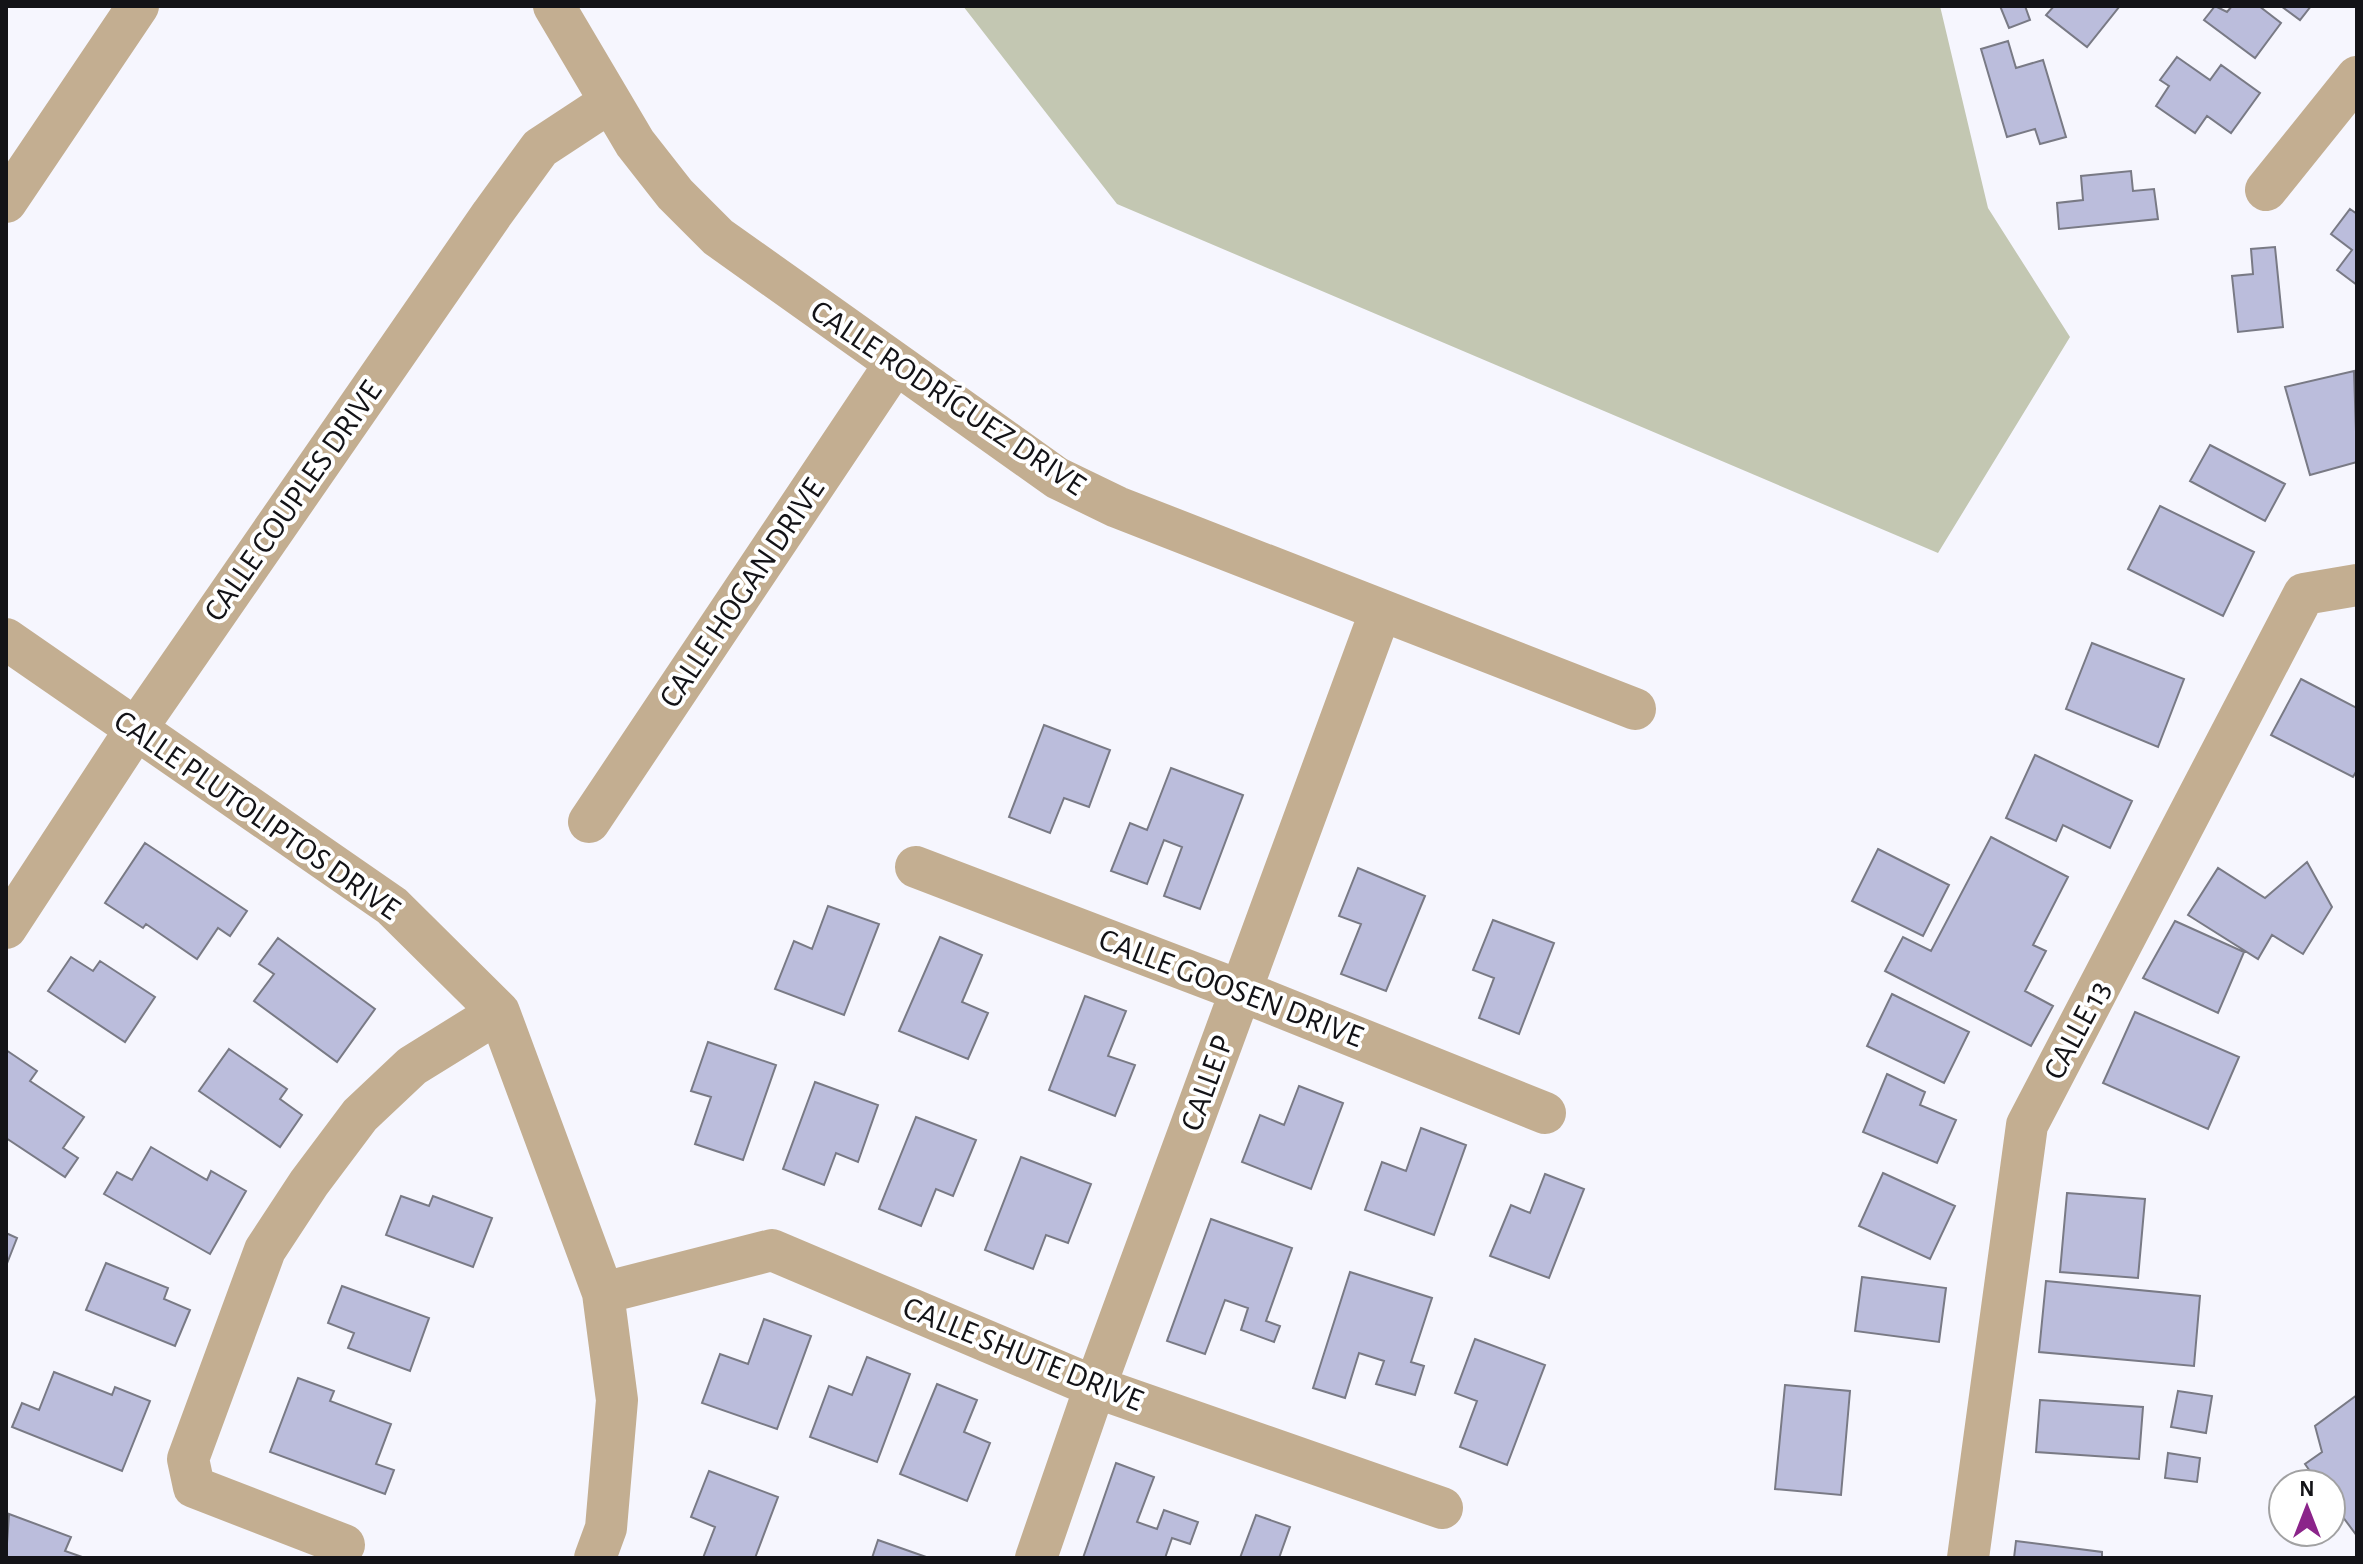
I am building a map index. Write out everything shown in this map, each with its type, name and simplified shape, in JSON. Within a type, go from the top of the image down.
[{"type":"street","points":[[6,202],[138,6]]},
{"type":"street","name":"CALLE RODRÍGUEZ DRIVE","points":[[554,6],[635,143],[667,183],[718,237],[1057,478],[1086,494],[1635,709]]},
{"type":"street","points":[[2266,190],[2357,77]]},
{"type":"street","name":"CALLE COUPLES DRIVE","points":[[6,928],[136,729],[540,148],[610,102]]},
{"type":"street","name":"CALLE HOGAN DRIVE","points":[[589,822],[895,364]]},
{"type":"street","name":"CALLE 13","points":[[1968,1558],[2027,1125],[2304,594],[2357,585]]},
{"type":"street","name":"CALLE P","points":[[1036,1558],[1095,1387],[1381,610]]},
{"type":"street","name":"CALLE PLUTOLIPTOS DRIVE","points":[[6,639],[392,906],[499,1012],[603,1293],[617,1400],[606,1528],[595,1558]]},
{"type":"street","name":"CALLE GOOSEN DRIVE","points":[[916,867],[1241,991],[1545,1113]]},
{"type":"street","points":[[344,1545],[194,1487],[188,1459],[265,1250],[309,1183],[360,1115],[412,1066],[499,1012]]},
{"type":"street","name":"CALLE SHUTE DRIVE","points":[[603,1293],[772,1250],[1095,1387],[1442,1508]]},
{"type":"green space","points":[[963,6],[1940,6],[1988,208],[2070,337],[1938,553],[1117,204]]},
{"type":"building","points":[[2000,6],[2025,6],[2030,20],[2009,28]]},
{"type":"building","points":[[2054,6],[2119,7],[2087,47],[2046,15]]},
{"type":"building","points":[[2215,6],[2227,12],[2232,6],[2259,6],[2281,23],[2255,58],[2204,20]]},
{"type":"building","points":[[2281,6],[2311,6],[2300,20]]},
{"type":"building","points":[[2008,41],[2016,68],[2043,60],[2066,137],[2040,144],[2035,129],[2007,137],[1981,49]]},
{"type":"building","points":[[2177,57],[2210,80],[2221,65],[2260,93],[2231,133],[2207,116],[2195,133],[2156,106],[2169,86],[2160,80]]},
{"type":"building","points":[[2131,171],[2133,191],[2154,189],[2158,219],[2059,229],[2057,203],[2083,200],[2081,176]]},
{"type":"building","points":[[2350,209],[2357,214],[2357,285],[2337,270],[2352,250],[2331,234]]},
{"type":"building","points":[[2275,247],[2283,327],[2238,332],[2232,276],[2253,274],[2251,249]]},
{"type":"building","points":[[2354,371],[2357,462],[2310,475],[2285,387]]},
{"type":"building","points":[[2210,445],[2285,484],[2265,521],[2190,481]]},
{"type":"building","points":[[2160,506],[2254,552],[2223,616],[2128,569]]},
{"type":"building","points":[[2092,643],[2184,679],[2158,747],[2066,709]]},
{"type":"building","points":[[2301,679],[2357,708],[2357,770],[2353,777],[2271,735]]},
{"type":"building","points":[[1044,725],[1110,750],[1089,807],[1064,798],[1050,833],[1009,817]]},
{"type":"building","points":[[2035,755],[2132,801],[2110,848],[2063,825],[2056,841],[2006,818]]},
{"type":"building","points":[[1171,768],[1243,795],[1200,909],[1164,896],[1182,847],[1164,840],[1147,884],[1111,871],[1130,823],[1147,830]]},
{"type":"building","points":[[1991,837],[2068,877],[2033,945],[2046,951],[2025,991],[2053,1006],[2031,1046],[1885,971],[1903,937],[1931,951]]},
{"type":"building","points":[[145,843],[247,911],[230,936],[218,928],[197,959],[146,924],[143,928],[105,903]]},
{"type":"building","points":[[1878,849],[1949,885],[1923,936],[1852,901]]},
{"type":"building","points":[[2307,862],[2332,907],[2303,954],[2272,935],[2258,959],[2188,915],[2218,868],[2265,898]]},
{"type":"building","points":[[1358,868],[1425,896],[1386,991],[1341,974],[1361,924],[1339,916]]},
{"type":"building","points":[[828,906],[879,924],[844,1015],[775,989],[794,941],[812,949]]},
{"type":"building","points":[[1493,920],[1554,943],[1519,1034],[1479,1018],[1494,978],[1473,970]]},
{"type":"building","points":[[2175,921],[2244,952],[2218,1013],[2143,978]]},
{"type":"building","points":[[940,937],[982,955],[962,1002],[988,1013],[968,1059],[899,1031]]},
{"type":"building","points":[[278,938],[375,1009],[337,1062],[254,1001],[274,974],[259,964]]},
{"type":"building","points":[[71,957],[93,971],[100,961],[155,997],[125,1042],[48,991]]},
{"type":"building","points":[[1892,994],[1969,1032],[1944,1083],[1867,1046]]},
{"type":"building","points":[[1085,996],[1126,1011],[1108,1056],[1135,1065],[1115,1116],[1049,1090]]},
{"type":"building","points":[[2135,1012],[2239,1057],[2208,1129],[2103,1083]]},
{"type":"building","points":[[708,1042],[776,1065],[743,1160],[695,1144],[711,1097],[691,1091]]},
{"type":"building","points":[[229,1049],[287,1089],[280,1099],[302,1115],[280,1147],[199,1091]]},
{"type":"building","points":[[6,1050],[37,1071],[30,1081],[84,1117],[63,1148],[78,1158],[65,1177],[6,1138]]},
{"type":"building","points":[[1887,1074],[1925,1092],[1920,1105],[1956,1120],[1937,1163],[1863,1132]]},
{"type":"building","points":[[815,1082],[878,1105],[858,1162],[836,1153],[824,1185],[783,1169]]},
{"type":"building","points":[[1299,1086],[1343,1103],[1311,1189],[1242,1162],[1260,1115],[1284,1125]]},
{"type":"building","points":[[916,1117],[976,1140],[953,1196],[936,1189],[921,1226],[879,1209]]},
{"type":"building","points":[[1421,1128],[1466,1145],[1434,1235],[1365,1210],[1382,1162],[1406,1171]]},
{"type":"building","points":[[151,1147],[207,1180],[211,1171],[246,1191],[210,1254],[104,1194],[117,1172],[132,1180]]},
{"type":"building","points":[[1021,1157],[1091,1184],[1068,1243],[1046,1235],[1033,1269],[985,1250]]},
{"type":"building","points":[[1883,1173],[1955,1206],[1930,1259],[1859,1226]]},
{"type":"building","points":[[1545,1174],[1584,1189],[1549,1278],[1490,1256],[1511,1205],[1530,1213]]},
{"type":"building","points":[[2067,1193],[2145,1199],[2138,1278],[2060,1272]]},
{"type":"building","points":[[401,1196],[429,1206],[433,1196],[492,1218],[473,1267],[386,1235]]},
{"type":"building","points":[[1211,1219],[1292,1248],[1266,1321],[1280,1326],[1274,1342],[1241,1330],[1248,1308],[1225,1300],[1205,1354],[1167,1341]]},
{"type":"building","points":[[6,1233],[17,1238],[6,1266]]},
{"type":"building","points":[[106,1263],[168,1288],[164,1299],[190,1310],[175,1346],[86,1310]]},
{"type":"building","points":[[1350,1272],[1432,1298],[1411,1362],[1424,1366],[1415,1395],[1376,1384],[1384,1361],[1359,1353],[1345,1398],[1313,1388]]},
{"type":"building","points":[[1862,1277],[1946,1288],[1939,1342],[1855,1331]]},
{"type":"building","points":[[2046,1281],[2200,1296],[2194,1366],[2039,1352]]},
{"type":"building","points":[[342,1286],[429,1318],[410,1371],[348,1348],[354,1333],[328,1323]]},
{"type":"building","points":[[764,1319],[811,1336],[777,1429],[702,1403],[720,1354],[748,1364]]},
{"type":"building","points":[[1475,1339],[1545,1365],[1507,1465],[1460,1447],[1477,1401],[1455,1393]]},
{"type":"building","points":[[867,1357],[910,1374],[877,1462],[810,1437],[829,1386],[852,1395]]},
{"type":"building","points":[[54,1372],[112,1395],[115,1387],[150,1401],[122,1471],[12,1427],[22,1403],[39,1410]]},
{"type":"building","points":[[298,1378],[334,1391],[330,1401],[391,1424],[376,1464],[394,1470],[385,1494],[270,1452]]},
{"type":"building","points":[[937,1384],[977,1400],[964,1432],[990,1443],[967,1501],[900,1474]]},
{"type":"building","points":[[1785,1385],[1850,1391],[1841,1495],[1775,1489]]},
{"type":"building","points":[[2178,1391],[2212,1396],[2206,1433],[2171,1427]]},
{"type":"building","points":[[2357,1395],[2357,1536],[2347,1523],[2347,1468],[2308,1468],[2305,1464],[2322,1452],[2315,1426]]},
{"type":"building","points":[[2040,1400],[2143,1407],[2139,1459],[2036,1452]]},
{"type":"building","points":[[2168,1453],[2200,1458],[2197,1482],[2165,1478]]},
{"type":"building","points":[[1116,1463],[1154,1477],[1137,1522],[1157,1529],[1164,1510],[1198,1522],[1190,1544],[1172,1538],[1165,1558],[1083,1558]]},
{"type":"building","points":[[709,1471],[778,1497],[755,1558],[703,1558],[715,1527],[691,1517]]},
{"type":"building","points":[[9,1514],[71,1537],[65,1551],[85,1558],[6,1558]]},
{"type":"building","points":[[1256,1515],[1290,1527],[1279,1558],[1240,1558]]},
{"type":"building","points":[[878,1540],[929,1558],[872,1558]]},
{"type":"building","points":[[2016,1541],[2102,1552],[2102,1558],[2014,1558]]}]
